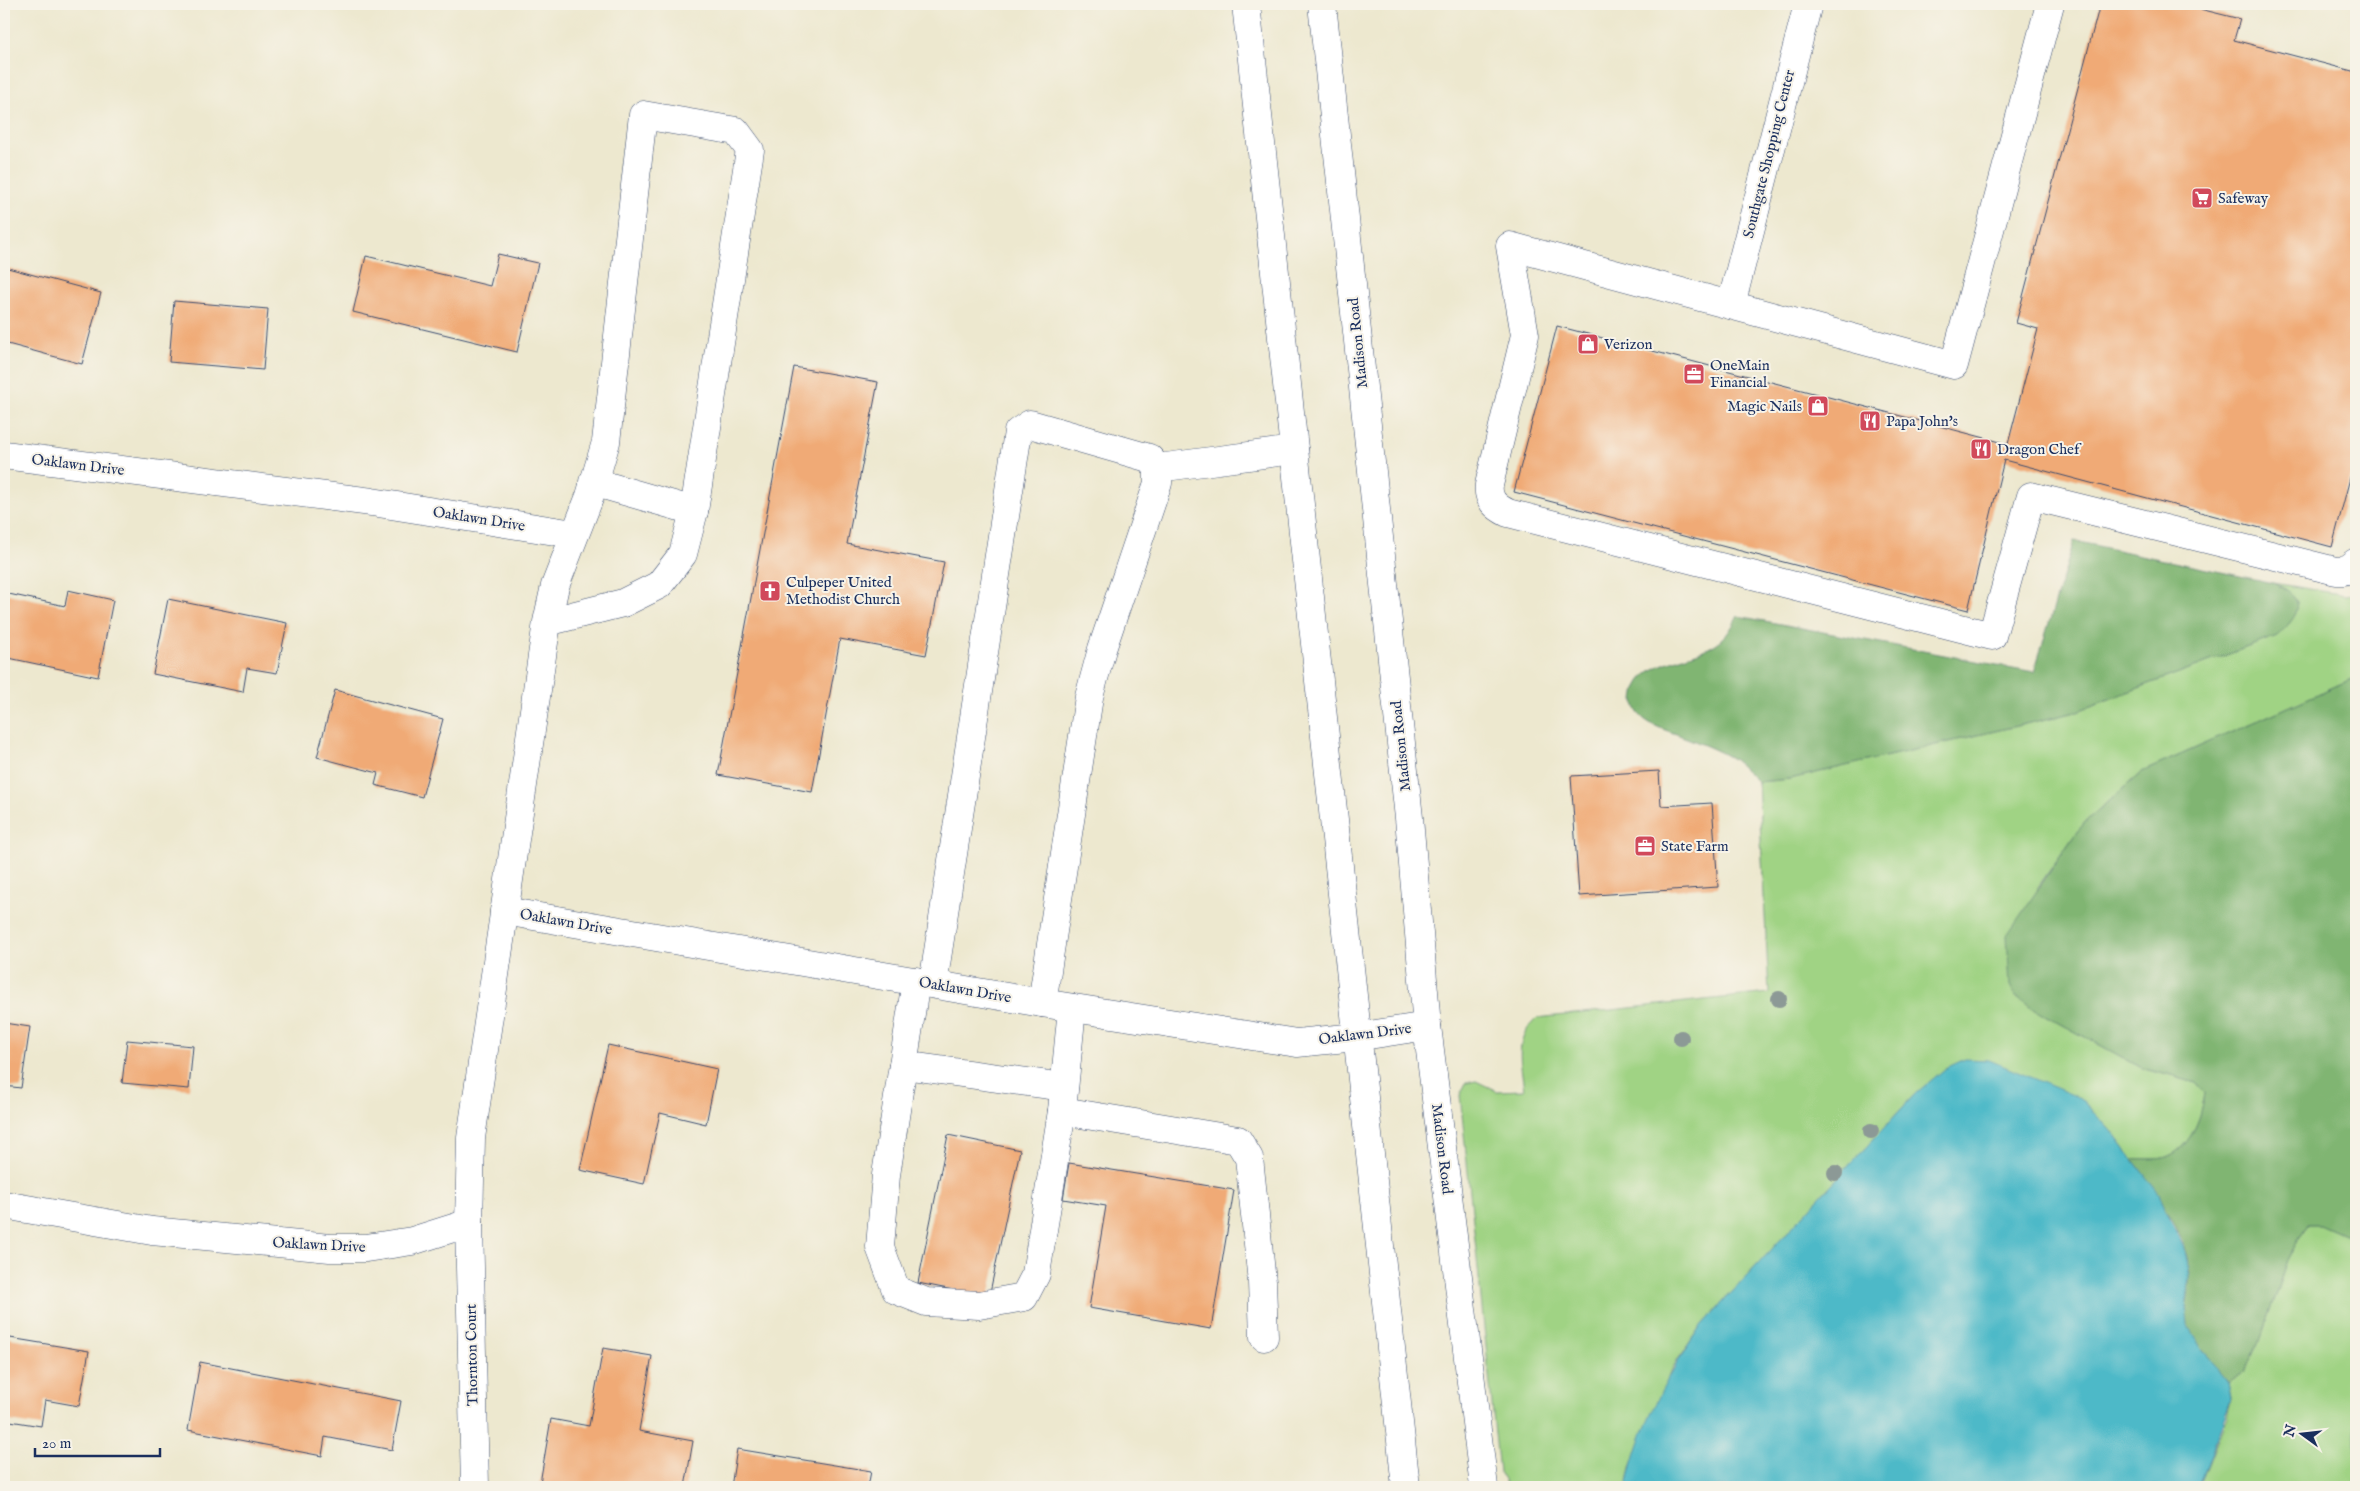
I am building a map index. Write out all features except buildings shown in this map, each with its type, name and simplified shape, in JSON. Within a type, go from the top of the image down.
[{"type":"street","points":[[1246,4],[1406,1487]]},
{"type":"street","name":"Madison Road","points":[[1322,4],[1408,818],[1427,1026],[1484,1487]]},
{"type":"street","name":"Southgate Shopping Center","points":[[1731,305],[1808,4]]},
{"type":"street","points":[[2050,4],[1954,365],[1510,246],[1525,335],[1489,485],[1489,497],[1493,504],[1508,514],[1992,636],[2031,496],[2336,571],[2344,571],[2356,562]]},
{"type":"street","points":[[547,622],[623,603],[659,585],[683,554],[694,511],[750,150],[736,131],[644,115],[606,442],[594,482],[574,534]]},
{"type":"street","points":[[1042,1003],[1089,697],[1102,649],[1158,483],[1158,468],[1149,458],[1030,424],[1018,432],[924,983],[903,1065],[886,1175],[880,1247],[896,1290],[926,1302],[979,1305],[1024,1297],[1036,1274],[1063,1099],[1072,1008]]},
{"type":"street","points":[[1158,468],[1294,450]]},
{"type":"street","name":"Oaklawn Drive","points":[[4,455],[372,502],[574,534],[555,586],[547,622],[471,1138],[469,1223],[412,1241],[366,1248],[330,1248],[152,1231],[4,1205]]},
{"type":"street","points":[[594,482],[694,511]]},
{"type":"street","name":"Oaklawn Drive","points":[[504,911],[1072,1008],[1297,1043],[1356,1037],[1427,1026]]},
{"type":"street","points":[[903,1065],[1063,1099],[1238,1140],[1249,1158],[1262,1282],[1264,1337]]},
{"type":"street","name":"Thornton Court","points":[[469,1223],[475,1487]]},
{"type":"green space","points":[[2074,541],[2273,583],[2292,594],[2298,606],[2296,613],[2277,636],[2072,713],[1790,779],[1758,782],[1733,759],[1650,723],[1642,718],[1637,711],[1634,703],[1635,693],[1640,681],[1649,672],[1659,666],[1710,648],[1728,633],[1738,616],[2034,672]]},
{"type":"green space","points":[[2273,583],[2346,595],[2356,593],[2356,677],[2142,772],[2088,819],[2038,887],[2016,996],[2030,1007],[2142,1068],[2196,1083],[2205,1093],[2198,1122],[2187,1141],[2181,1148],[2163,1158],[2132,1159],[2111,1131],[2080,1098],[1916,1093],[1700,1327],[1673,1367],[1631,1467],[1627,1487],[1527,1487],[1526,1484],[1517,1487],[1506,1484],[1499,1472],[1460,1095],[1466,1083],[1476,1081],[1497,1091],[1524,1090],[1520,1051],[1524,1035],[1537,1018],[1769,993],[1758,782],[1790,779],[2072,713],[2277,636],[2296,613],[2297,606],[2292,594]]},
{"type":"green space","points":[[2356,677],[2356,1240],[2320,1224],[2308,1224],[2288,1258],[2259,1343],[2251,1360],[2243,1372],[2228,1384],[2188,1327],[2186,1309],[2190,1278],[2184,1247],[2160,1199],[2132,1159],[2163,1158],[2181,1148],[2198,1122],[2205,1093],[2196,1083],[2142,1068],[2030,1007],[2016,996],[2010,986],[2007,935],[2076,833],[2088,819],[2142,772]]},
{"type":"green space","points":[[2308,1224],[2320,1224],[2356,1240],[2356,1487],[2199,1487],[2227,1416],[2231,1399],[2228,1384],[2243,1372],[2251,1360],[2259,1343],[2288,1258]]},
{"type":"water","points":[[1965,1059],[1989,1060],[2080,1098],[2111,1131],[2159,1194],[2186,1255],[2190,1278],[2186,1307],[2188,1326],[2203,1351],[2218,1367],[2228,1384],[2231,1399],[2199,1487],[1627,1487],[1639,1444],[1656,1403],[1676,1364],[1700,1327],[1916,1093],[1946,1068]]},
{"type":"place","name":"Safeway","points":[[2202,198]]},
{"type":"place","name":"Verizon","points":[[1588,344]]},
{"type":"place","name":"OneMain Financial","points":[[1694,374]]},
{"type":"place","name":"Magic Nails","points":[[1818,406]]},
{"type":"place","name":"Papa John's","points":[[1870,421]]},
{"type":"place","name":"Dragon Chef","points":[[1981,449]]},
{"type":"place","name":"Culpeper United Methodist Church","points":[[770,591]]},
{"type":"place","name":"State Farm","points":[[1645,846]]}]
